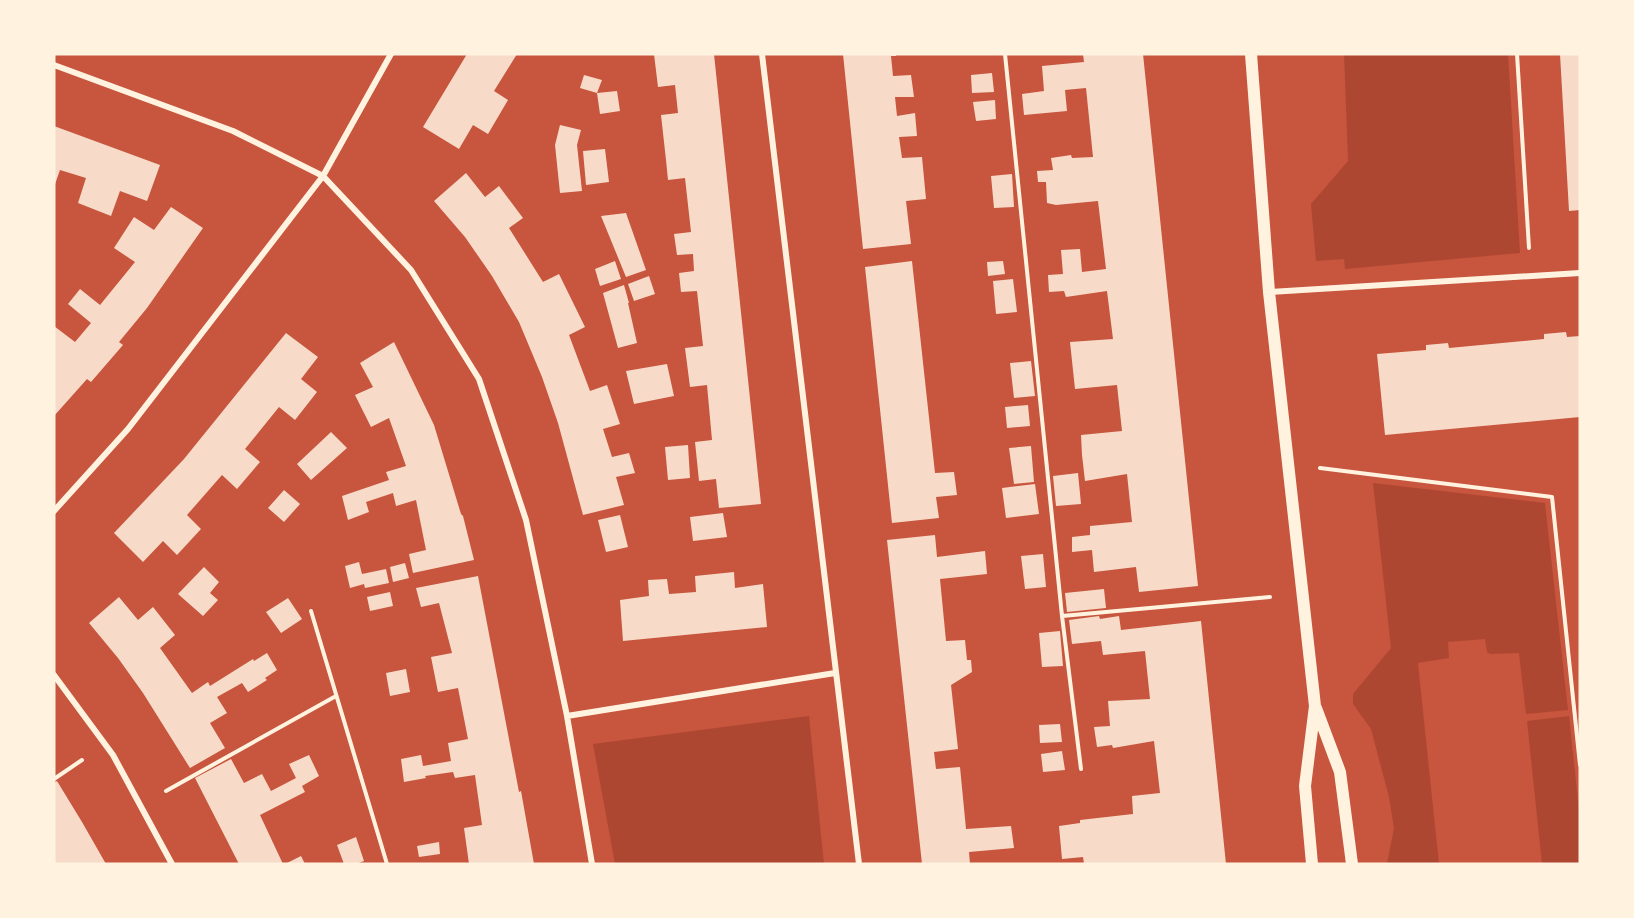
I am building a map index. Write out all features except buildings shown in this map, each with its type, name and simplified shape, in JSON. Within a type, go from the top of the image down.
[{"type":"main road","points":[[1251,54],[1269,292],[1315,706],[1305,786],[1312,864]]},
{"type":"main road","points":[[1315,706],[1340,772],[1352,864]]},
{"type":"street","points":[[54,511],[128,429],[323,176],[391,54]]},
{"type":"street","points":[[762,54],[859,864]]},
{"type":"street","points":[[54,65],[233,131],[323,176],[411,270],[479,380],[526,520],[567,716],[592,864]]},
{"type":"street","points":[[1269,292],[1580,273]]},
{"type":"street","points":[[567,716],[835,673]]},
{"type":"street","points":[[54,675],[113,755],[172,864]]},
{"type":"path","points":[[1005,54],[1062,616],[1081,769]]},
{"type":"path","points":[[1517,54],[1531,276]]},
{"type":"path","points":[[1289,465],[1552,497],[1580,765]]},
{"type":"path","points":[[1062,616],[1302,594]]},
{"type":"path","points":[[311,611],[387,864]]},
{"type":"path","points":[[140,806],[336,696]]},
{"type":"shaded area","points":[[1344,54],[1508,54],[1520,253],[1345,269],[1344,259],[1316,261],[1311,204],[1348,161]]},
{"type":"shaded area","points":[[1373,483],[1545,503],[1568,710],[1526,714],[1519,653],[1490,654],[1487,652],[1485,639],[1448,642],[1449,658],[1418,663],[1439,864],[1387,864],[1394,828],[1389,797],[1371,729],[1353,704],[1353,694],[1391,648]]},
{"type":"shaded area","points":[[809,716],[824,864],[615,864],[593,744]]},
{"type":"shaded area","points":[[1569,716],[1580,819],[1580,864],[1542,864],[1527,721]]}]
